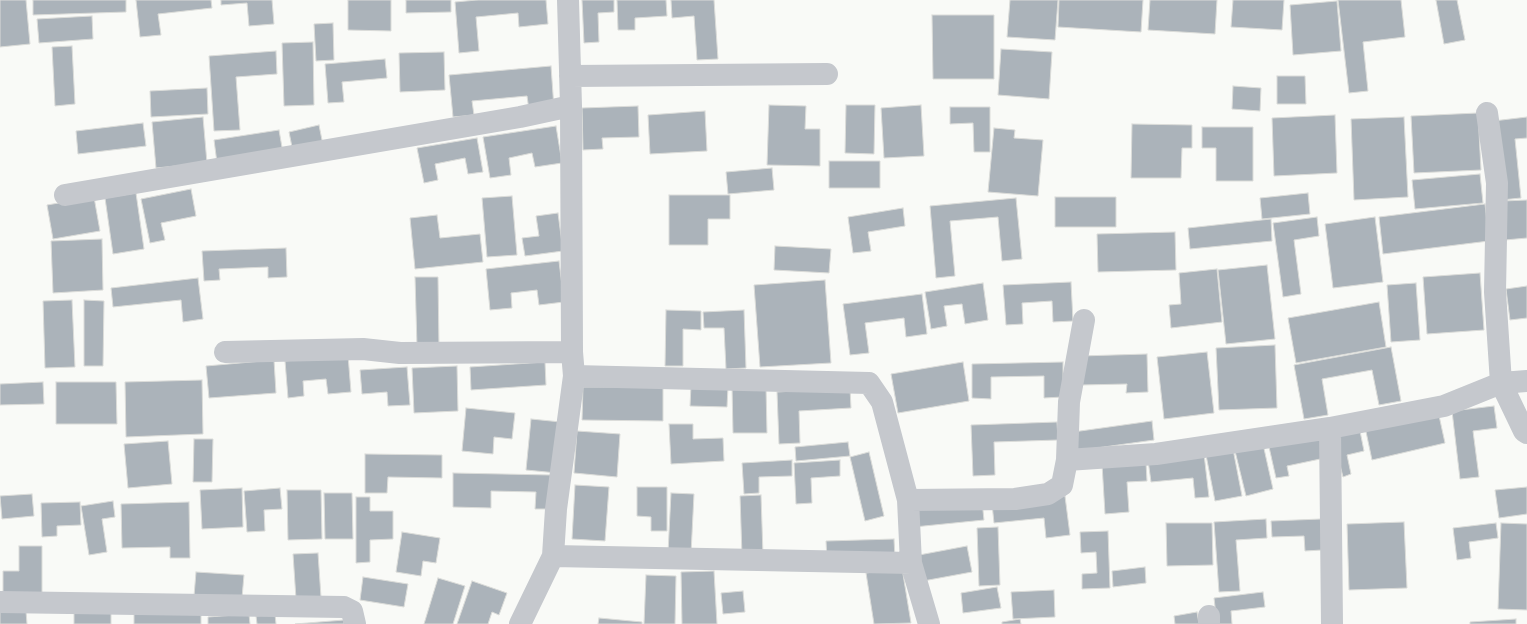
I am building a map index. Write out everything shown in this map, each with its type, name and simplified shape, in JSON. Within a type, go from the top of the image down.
[{"type":"street","points":[[520,624],[553,556],[556,509],[574,376],[572,352],[571,106],[568,0]]},
{"type":"street","points":[[570,76],[827,74]]},
{"type":"street","points":[[65,195],[520,117],[571,106]]},
{"type":"street","points":[[1487,113],[1496,183],[1495,292],[1501,383],[1524,431],[1527,433]]},
{"type":"street","points":[[908,500],[1015,499],[1048,494],[1062,485],[1067,460],[1069,402],[1084,320]]},
{"type":"street","points":[[225,352],[363,349],[414,353],[572,352]]},
{"type":"street","points":[[574,376],[869,383],[882,402],[908,500],[911,563],[929,624]]},
{"type":"street","points":[[1067,460],[1156,454],[1330,428],[1444,406],[1501,383],[1527,381]]},
{"type":"street","points":[[1330,428],[1332,624]]},
{"type":"street","points":[[553,556],[911,563]]},
{"type":"street","points":[[0,602],[344,607],[352,611],[355,624]]},
{"type":"building","points":[[0,0],[26,0],[30,44],[0,47]]},
{"type":"building","points":[[33,0],[126,0],[126,12],[33,15]]},
{"type":"building","points":[[136,0],[211,0],[212,8],[158,14],[161,35],[140,37]]},
{"type":"building","points":[[221,0],[272,0],[274,24],[249,26],[247,3],[221,5]]},
{"type":"building","points":[[348,0],[391,0],[391,31],[348,30]]},
{"type":"building","points":[[406,0],[451,0],[451,12],[406,13]]},
{"type":"building","points":[[477,0],[546,0],[548,24],[519,27],[518,13],[476,17],[479,51],[459,53],[455,2]]},
{"type":"building","points":[[582,0],[614,0],[614,12],[598,13],[599,42],[584,43]]},
{"type":"building","points":[[617,0],[666,0],[667,16],[635,18],[635,30],[618,30]]},
{"type":"building","points":[[671,0],[714,0],[718,59],[697,60],[694,16],[672,18]]},
{"type":"building","points":[[1010,0],[1058,0],[1055,40],[1007,37]]},
{"type":"building","points":[[1059,0],[1143,0],[1141,32],[1058,27]]},
{"type":"building","points":[[1150,0],[1217,0],[1215,34],[1148,30]]},
{"type":"building","points":[[1233,0],[1284,0],[1282,30],[1231,27]]},
{"type":"building","points":[[1338,0],[1401,0],[1405,37],[1363,42],[1368,91],[1349,93]]},
{"type":"building","points":[[1436,0],[1457,0],[1465,40],[1444,44]]},
{"type":"building","points":[[1337,1],[1341,51],[1293,55],[1290,5]]},
{"type":"building","points":[[932,15],[994,15],[994,79],[933,79]]},
{"type":"building","points":[[92,16],[93,39],[39,43],[37,19]]},
{"type":"building","points":[[333,23],[334,60],[316,61],[314,24]]},
{"type":"building","points":[[313,42],[314,105],[284,106],[282,43]]},
{"type":"building","points":[[72,46],[75,104],[55,106],[52,47]]},
{"type":"building","points":[[1001,49],[1052,52],[1049,99],[998,95]]},
{"type":"building","points":[[276,51],[277,74],[236,77],[240,130],[214,131],[209,56]]},
{"type":"building","points":[[444,52],[445,90],[400,92],[399,53]]},
{"type":"building","points":[[385,59],[387,78],[342,82],[344,102],[328,103],[325,64]]},
{"type":"building","points":[[551,66],[554,108],[529,110],[527,96],[472,101],[474,115],[453,117],[449,75]]},
{"type":"building","points":[[1277,76],[1305,76],[1306,104],[1277,104]]},
{"type":"building","points":[[1233,86],[1261,88],[1260,111],[1232,109]]},
{"type":"building","points":[[207,88],[208,114],[151,117],[150,91]]},
{"type":"building","points":[[769,105],[806,106],[805,129],[820,129],[820,166],[767,165]]},
{"type":"building","points":[[846,105],[875,105],[874,154],[845,153]]},
{"type":"building","points":[[921,105],[924,156],[884,158],[881,108]]},
{"type":"building","points":[[638,106],[639,137],[602,138],[603,149],[583,150],[582,108]]},
{"type":"building","points":[[950,107],[990,107],[990,152],[974,152],[973,123],[950,124]]},
{"type":"building","points":[[705,111],[707,151],[650,154],[648,115]]},
{"type":"building","points":[[1478,113],[1481,170],[1414,173],[1411,116]]},
{"type":"building","points":[[1335,115],[1337,173],[1274,176],[1272,118]]},
{"type":"building","points":[[203,117],[207,163],[156,168],[152,122]]},
{"type":"building","points":[[1404,117],[1408,197],[1354,200],[1351,119]]},
{"type":"building","points":[[1527,117],[1527,138],[1515,139],[1521,198],[1501,200],[1493,121]]},
{"type":"building","points":[[143,123],[146,146],[78,154],[76,131]]},
{"type":"building","points":[[1132,124],[1192,125],[1192,148],[1182,148],[1181,178],[1131,178]]},
{"type":"building","points":[[319,125],[323,145],[293,152],[289,132]]},
{"type":"building","points":[[556,126],[562,163],[535,167],[532,153],[509,158],[511,175],[490,178],[483,137]]},
{"type":"building","points":[[1202,127],[1253,127],[1253,181],[1216,181],[1216,148],[1202,148]]},
{"type":"building","points":[[994,128],[1015,130],[1014,138],[1043,140],[1038,196],[988,192]]},
{"type":"building","points":[[279,130],[283,153],[217,163],[214,140]]},
{"type":"building","points":[[477,138],[483,172],[468,174],[465,158],[435,164],[438,180],[424,183],[417,148]]},
{"type":"building","points":[[829,161],[880,161],[880,188],[829,188]]},
{"type":"building","points":[[772,168],[774,190],[728,194],[726,172]]},
{"type":"building","points":[[1480,174],[1483,203],[1415,209],[1412,180]]},
{"type":"building","points":[[191,189],[196,216],[161,223],[165,240],[150,243],[141,199]]},
{"type":"building","points":[[136,193],[144,249],[113,254],[105,198]]},
{"type":"building","points":[[1308,193],[1310,214],[1262,219],[1260,198]]},
{"type":"building","points":[[669,195],[730,195],[730,219],[708,219],[708,245],[669,245]]},
{"type":"building","points":[[512,196],[517,255],[487,257],[482,198]]},
{"type":"building","points":[[94,197],[100,231],[53,239],[47,205]]},
{"type":"building","points":[[1055,197],[1116,197],[1116,227],[1055,227]]},
{"type":"building","points":[[1016,198],[1022,259],[1002,261],[998,217],[950,221],[955,276],[936,278],[930,206]]},
{"type":"building","points":[[1527,200],[1527,238],[1505,240],[1503,201]]},
{"type":"building","points":[[1485,204],[1489,241],[1383,254],[1379,217]]},
{"type":"building","points":[[903,208],[905,226],[868,232],[871,251],[853,253],[848,217]]},
{"type":"building","points":[[558,213],[563,251],[525,256],[522,238],[539,236],[536,216]]},
{"type":"building","points":[[437,215],[440,238],[480,234],[483,262],[415,269],[410,218]]},
{"type":"building","points":[[1317,217],[1319,236],[1294,240],[1301,294],[1283,297],[1273,223]]},
{"type":"building","points":[[1375,217],[1383,282],[1333,288],[1325,224]]},
{"type":"building","points":[[1271,219],[1272,241],[1190,249],[1188,228]]},
{"type":"building","points":[[1175,232],[1176,270],[1098,272],[1097,234]]},
{"type":"building","points":[[102,239],[103,290],[53,293],[51,241]]},
{"type":"building","points":[[775,246],[831,249],[829,273],[774,270]]},
{"type":"building","points":[[286,248],[287,277],[268,278],[268,267],[219,269],[220,280],[204,281],[202,251]]},
{"type":"building","points":[[559,261],[564,302],[539,305],[537,290],[511,293],[512,308],[490,310],[486,269]]},
{"type":"building","points":[[1267,265],[1275,339],[1226,344],[1218,270]]},
{"type":"building","points":[[1217,269],[1222,322],[1171,328],[1169,305],[1181,304],[1179,273]]},
{"type":"building","points":[[1480,273],[1484,330],[1427,334],[1423,277]]},
{"type":"building","points":[[415,277],[438,277],[439,347],[417,347]]},
{"type":"building","points":[[198,278],[203,319],[183,322],[181,300],[113,307],[111,288]]},
{"type":"building","points":[[825,280],[831,363],[760,367],[754,285]]},
{"type":"building","points":[[1071,282],[1073,321],[1053,322],[1052,301],[1022,303],[1023,324],[1006,325],[1003,285]]},
{"type":"building","points":[[983,283],[988,320],[965,324],[962,304],[944,306],[947,326],[931,329],[925,292]]},
{"type":"building","points":[[1416,283],[1420,340],[1391,342],[1387,285]]},
{"type":"building","points":[[1527,286],[1527,318],[1510,320],[1506,289]]},
{"type":"building","points":[[922,294],[927,334],[906,337],[904,318],[865,323],[869,353],[850,355],[843,304]]},
{"type":"building","points":[[72,300],[75,367],[45,368],[43,301]]},
{"type":"building","points":[[84,300],[104,301],[103,366],[84,366]]},
{"type":"building","points":[[1379,302],[1386,347],[1296,363],[1288,318]]},
{"type":"building","points":[[666,310],[701,311],[701,330],[683,329],[683,366],[665,366]]},
{"type":"building","points":[[744,310],[746,368],[726,369],[724,328],[704,328],[703,312]]},
{"type":"building","points":[[1275,345],[1277,408],[1219,410],[1216,348]]},
{"type":"building","points":[[1391,347],[1401,401],[1379,405],[1372,370],[1322,379],[1328,415],[1304,419],[1294,365]]},
{"type":"building","points":[[1207,352],[1214,413],[1164,419],[1157,357]]},
{"type":"building","points":[[1147,354],[1148,392],[1126,393],[1127,384],[1081,385],[1080,356]]},
{"type":"building","points":[[348,355],[351,392],[328,394],[326,379],[303,381],[304,396],[288,398],[285,361]]},
{"type":"building","points":[[274,360],[276,393],[209,398],[206,366]]},
{"type":"building","points":[[545,362],[546,385],[471,390],[470,367]]},
{"type":"building","points":[[963,362],[969,401],[898,413],[891,374]]},
{"type":"building","points":[[1063,362],[1063,397],[1044,398],[1044,376],[991,377],[991,399],[972,398],[972,364]]},
{"type":"building","points":[[457,366],[458,411],[414,413],[412,368]]},
{"type":"building","points":[[407,367],[410,405],[388,406],[387,392],[362,394],[360,370]]},
{"type":"building","points":[[202,380],[203,434],[126,437],[125,382]]},
{"type":"building","points":[[43,382],[44,404],[0,405],[0,384]]},
{"type":"building","points":[[56,382],[116,382],[117,424],[56,424]]},
{"type":"building","points":[[691,385],[728,387],[727,407],[690,406]]},
{"type":"building","points":[[766,386],[767,433],[733,433],[732,387]]},
{"type":"building","points":[[583,387],[663,387],[663,421],[582,420]]},
{"type":"building","points":[[850,388],[851,408],[799,411],[800,443],[779,444],[777,392]]},
{"type":"building","points":[[1494,406],[1497,428],[1473,431],[1479,477],[1460,479],[1452,411]]},
{"type":"building","points":[[466,408],[515,413],[512,439],[494,437],[493,454],[462,451]]},
{"type":"building","points":[[1438,411],[1445,443],[1372,460],[1365,427]]},
{"type":"building","points":[[531,419],[561,422],[557,473],[526,470]]},
{"type":"building","points":[[1152,421],[1154,440],[1075,451],[1073,432]]},
{"type":"building","points":[[1057,422],[1058,440],[994,442],[995,475],[973,476],[971,425]]},
{"type":"building","points":[[669,424],[693,424],[693,439],[723,438],[724,461],[671,464]]},
{"type":"building","points":[[577,431],[620,434],[617,477],[574,473]]},
{"type":"building","points":[[1360,431],[1364,451],[1347,455],[1351,474],[1343,477],[1333,437]]},
{"type":"building","points":[[1320,436],[1325,458],[1287,466],[1289,476],[1276,478],[1269,447]]},
{"type":"building","points":[[194,439],[213,439],[212,482],[193,482]]},
{"type":"building","points":[[168,441],[172,484],[128,488],[124,444]]},
{"type":"building","points":[[848,442],[850,456],[796,461],[795,447]]},
{"type":"building","points":[[1263,444],[1273,489],[1246,496],[1235,451]]},
{"type":"building","points":[[1233,449],[1242,496],[1215,501],[1206,455]]},
{"type":"building","points":[[869,452],[884,516],[865,521],[850,457]]},
{"type":"building","points":[[365,454],[442,455],[442,478],[388,477],[387,493],[365,493]]},
{"type":"building","points":[[1204,454],[1209,497],[1195,498],[1193,478],[1151,482],[1148,460]]},
{"type":"building","points":[[792,460],[792,476],[759,477],[759,493],[744,494],[742,463]]},
{"type":"building","points":[[840,460],[840,476],[811,478],[812,503],[796,504],[794,463]]},
{"type":"building","points":[[1146,462],[1147,481],[1127,482],[1129,512],[1105,514],[1102,464]]},
{"type":"building","points":[[453,473],[551,475],[550,509],[535,509],[536,492],[491,491],[491,508],[453,507]]},
{"type":"building","points":[[575,485],[609,487],[605,541],[572,539]]},
{"type":"building","points":[[637,487],[667,487],[667,531],[651,531],[651,517],[637,516]]},
{"type":"building","points":[[1527,487],[1527,514],[1499,518],[1495,490]]},
{"type":"building","points":[[242,488],[243,527],[202,529],[200,490]]},
{"type":"building","points":[[280,488],[282,509],[264,510],[265,531],[247,532],[244,491]]},
{"type":"building","points":[[287,490],[321,490],[322,539],[288,540]]},
{"type":"building","points":[[324,493],[352,493],[353,539],[325,539]]},
{"type":"building","points":[[671,493],[694,494],[691,554],[668,553]]},
{"type":"building","points":[[32,494],[34,516],[2,519],[0,496]]},
{"type":"building","points":[[761,495],[763,555],[742,556],[740,496]]},
{"type":"building","points":[[1065,496],[1070,535],[1046,538],[1044,518],[994,523],[992,504]]},
{"type":"building","points":[[356,497],[370,497],[370,511],[393,511],[393,539],[370,540],[370,562],[356,563]]},
{"type":"building","points":[[113,501],[115,517],[102,519],[107,552],[89,555],[81,506]]},
{"type":"building","points":[[982,501],[984,520],[914,527],[913,509]]},
{"type":"building","points":[[80,502],[81,525],[57,526],[57,536],[42,537],[41,503]]},
{"type":"building","points":[[189,502],[190,558],[170,558],[170,547],[122,548],[121,504]]},
{"type":"building","points":[[1266,519],[1267,538],[1236,540],[1240,591],[1219,592],[1214,522]]},
{"type":"building","points":[[1321,519],[1322,550],[1305,551],[1304,536],[1272,537],[1271,521]]},
{"type":"building","points":[[1404,522],[1407,588],[1349,590],[1347,524]]},
{"type":"building","points":[[1166,523],[1212,523],[1213,565],[1167,566]]},
{"type":"building","points":[[1496,523],[1498,538],[1469,542],[1471,558],[1457,560],[1453,528]]},
{"type":"building","points":[[1501,523],[1527,524],[1527,610],[1498,609]]},
{"type":"building","points":[[998,527],[1000,585],[979,586],[977,528]]},
{"type":"building","points":[[1108,531],[1110,588],[1082,589],[1082,574],[1097,573],[1096,552],[1081,553],[1080,532]]},
{"type":"building","points":[[402,532],[440,538],[436,563],[423,561],[421,576],[396,572]]},
{"type":"building","points":[[894,539],[895,558],[827,561],[826,541]]},
{"type":"building","points":[[19,546],[42,546],[42,594],[3,594],[3,571],[19,571]]},
{"type":"building","points":[[967,546],[972,572],[923,581],[919,555]]},
{"type":"building","points":[[318,553],[321,597],[296,599],[293,554]]},
{"type":"building","points":[[1145,567],[1146,583],[1113,587],[1112,571]]},
{"type":"building","points":[[902,568],[911,623],[874,624],[866,573]]},
{"type":"building","points":[[714,571],[717,624],[682,624],[681,572]]},
{"type":"building","points":[[196,572],[244,575],[242,598],[194,596]]},
{"type":"building","points":[[646,575],[676,576],[675,624],[644,624]]},
{"type":"building","points":[[363,577],[408,584],[404,607],[360,600]]},
{"type":"building","points":[[438,578],[465,586],[453,624],[424,624]]},
{"type":"building","points":[[472,581],[507,593],[499,615],[492,612],[488,624],[457,624]]},
{"type":"building","points":[[997,587],[1001,608],[963,613],[961,593]]},
{"type":"building","points":[[1054,590],[1055,617],[1013,619],[1011,592]]},
{"type":"building","points":[[743,591],[745,612],[723,614],[721,593]]},
{"type":"building","points":[[1263,592],[1265,607],[1231,611],[1232,624],[1217,624],[1214,598]]},
{"type":"building","points":[[26,611],[27,624],[0,624],[0,612]]},
{"type":"building","points":[[111,611],[111,624],[74,624],[74,613]]},
{"type":"building","points":[[1197,612],[1199,624],[1175,624],[1174,616]]},
{"type":"building","points":[[134,613],[201,613],[201,624],[134,624]]},
{"type":"building","points":[[249,614],[250,624],[208,624],[208,617]]},
{"type":"building","points":[[275,614],[276,624],[257,624],[256,616]]},
{"type":"building","points":[[599,618],[642,622],[642,624],[598,624]]},
{"type":"building","points":[[1020,619],[1021,624],[1002,624],[1002,622]]},
{"type":"building","points":[[1516,619],[1516,624],[1470,624],[1470,622]]},
{"type":"building","points":[[344,620],[344,624],[295,624]]}]
